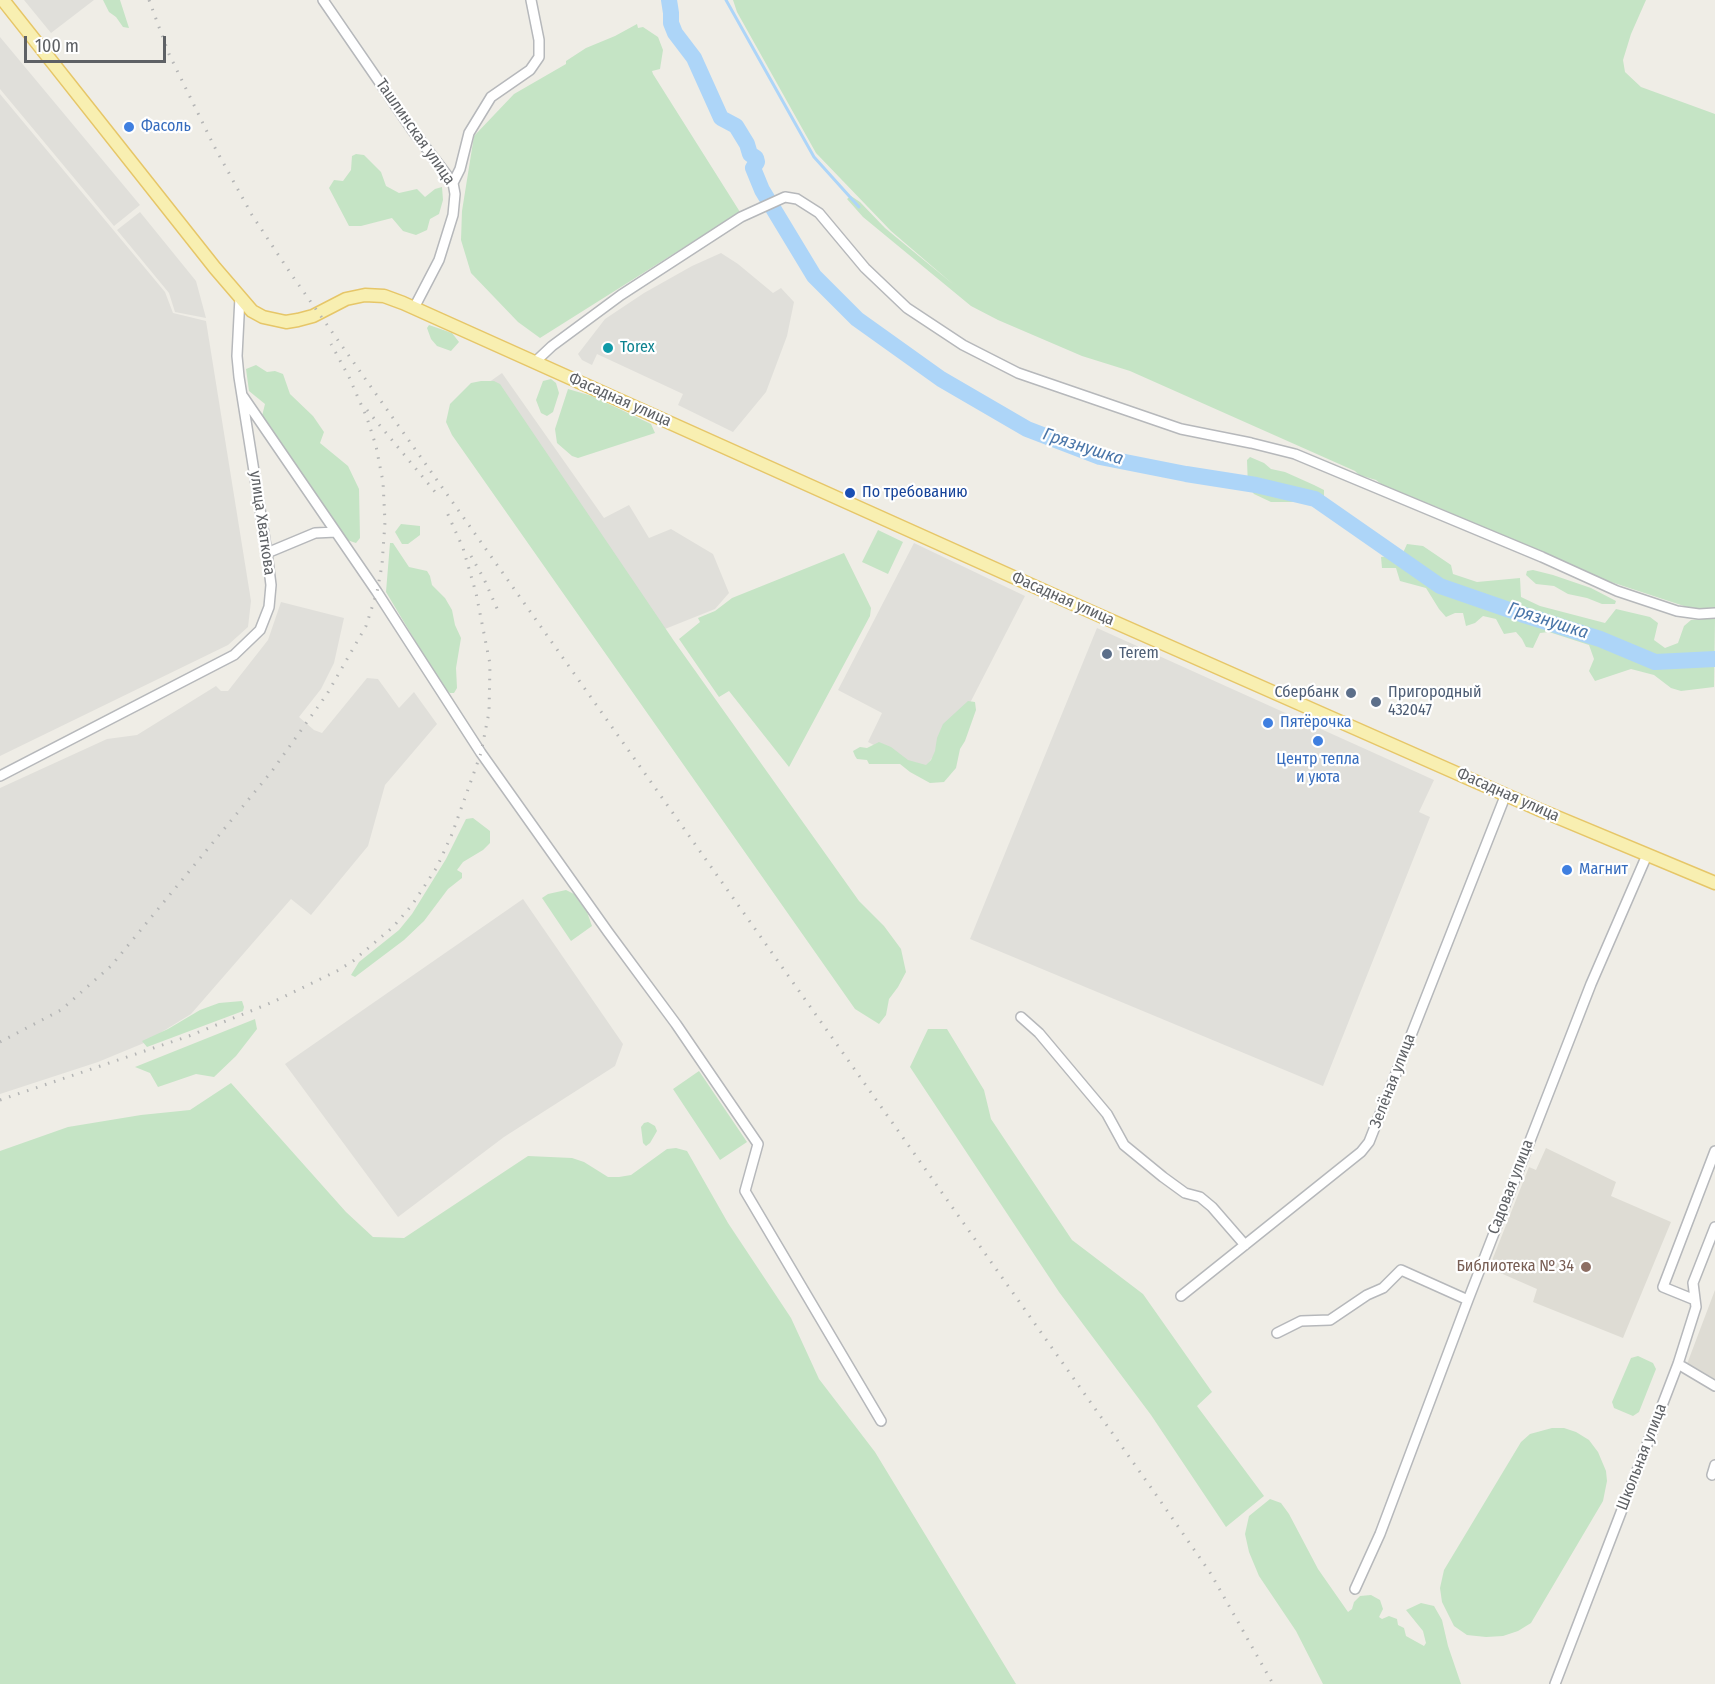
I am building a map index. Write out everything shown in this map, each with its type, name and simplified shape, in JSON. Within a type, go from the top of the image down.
[{"type":"main road","name":"Фасадная улица","points":[[3,0],[215,268],[252,311],[262,317],[286,322],[313,316],[346,299],[365,295],[384,296],[1069,602],[1506,795],[1715,884]]},
{"type":"street","name":"Ташлинская улица","points":[[323,0],[413,130],[453,183],[455,194],[453,215],[440,260],[414,308]]},
{"type":"street","points":[[453,183],[460,169],[469,133],[491,97],[530,70],[540,57],[531,0]]},
{"type":"street","points":[[535,362],[552,346],[621,295],[741,217],[785,197],[796,199],[819,213],[865,268],[907,308],[963,345],[1018,373],[1181,429],[1294,454],[1542,557],[1617,591],[1677,611],[1699,614],[1715,613]]},
{"type":"street","name":"улица Хваткова","points":[[0,776],[234,656],[260,630],[269,607],[271,585],[237,356],[240,297]]},
{"type":"street","points":[[242,395],[336,532],[481,753],[676,1024],[758,1144],[746,1191],[881,1421]]},
{"type":"street","points":[[267,553],[315,533],[336,532]]},
{"type":"street","name":"Зелёная улица","points":[[1181,1296],[1361,1152],[1369,1142],[1506,795]]},
{"type":"street","name":"Садовая улица","points":[[1355,1589],[1380,1534],[1591,984],[1647,855]]},
{"type":"street","points":[[1021,1017],[1039,1033],[1107,1114],[1124,1145],[1185,1193],[1200,1197],[1212,1207],[1245,1245]]},
{"type":"street","points":[[1695,1300],[1663,1287],[1715,1151]]},
{"type":"street","name":"Школьная улица","points":[[1555,1684],[1678,1364],[1696,1307],[1693,1283],[1715,1227]]},
{"type":"street","points":[[1277,1333],[1301,1321],[1330,1320],[1367,1294],[1383,1288],[1401,1270],[1468,1300]]},
{"type":"street","points":[[1678,1364],[1715,1386]]},
{"type":"shaded area","points":[[24,0],[94,0],[51,33]]},
{"type":"shaded area","points":[[0,37],[140,205],[114,226],[0,89]]},
{"type":"shaded area","points":[[0,94],[165,292],[173,313],[206,321],[251,601],[248,627],[228,645],[0,756]]},
{"type":"shaded area","points":[[140,212],[196,281],[206,318],[175,312],[169,293],[117,230]]},
{"type":"shaded area","points":[[721,253],[773,293],[781,288],[794,302],[787,336],[766,392],[733,432],[678,405],[683,394],[597,354],[592,365],[582,360],[578,354],[605,319],[644,293],[692,266]]},
{"type":"shaded area","points":[[502,373],[604,518],[629,505],[649,538],[671,529],[713,554],[729,593],[715,609],[655,633],[485,385]]},
{"type":"shaded area","points":[[914,543],[1025,596],[971,701],[923,771],[868,742],[882,713],[838,690]]},
{"type":"shaded area","points":[[281,602],[344,618],[334,663],[321,689],[299,717],[314,730],[322,733],[367,678],[378,679],[399,708],[414,692],[437,724],[385,785],[368,846],[311,915],[291,899],[191,1014],[144,1043],[98,1062],[0,1094],[0,788],[107,739],[137,735],[216,686],[221,691],[228,691],[268,640]]},
{"type":"shaded area","points":[[1097,628],[1434,780],[1419,812],[1430,817],[1323,1086],[970,939]]},
{"type":"shaded area","points":[[523,899],[623,1044],[615,1066],[504,1137],[398,1217],[285,1064]]},
{"type":"shaded area","points":[[1546,1148],[1616,1182],[1611,1196],[1671,1222],[1623,1338],[1533,1302],[1537,1289],[1489,1268],[1529,1167],[1536,1170]]},
{"type":"shaded area","points":[[1715,1290],[1715,1380],[1687,1364]]},
{"type":"green space","points":[[103,0],[120,0],[129,28],[123,27],[109,12]]},
{"type":"green space","points":[[733,0],[1646,0],[1631,34],[1623,60],[1625,72],[1641,87],[1715,114],[1715,608],[1690,608],[1605,580],[1437,507],[1385,487],[1376,480],[1359,475],[1355,471],[1130,371],[1082,356],[971,306],[863,217],[847,199],[851,196],[860,202],[885,228],[954,285],[891,231],[816,153],[737,12]]},
{"type":"green space","points":[[637,24],[638,28],[643,27],[658,37],[663,50],[660,69],[652,71],[653,74],[740,212],[540,338],[518,322],[471,273],[461,240],[462,211],[474,136],[514,94],[566,64],[566,61],[586,48]]},
{"type":"green space","points":[[364,155],[381,172],[386,186],[399,193],[417,189],[425,197],[435,189],[442,187],[443,200],[439,214],[430,219],[427,230],[416,235],[403,231],[392,218],[361,226],[349,226],[329,188],[334,180],[343,181],[351,170],[352,156]]},
{"type":"green space","points":[[429,325],[452,333],[459,342],[451,351],[437,346],[431,339],[427,328]]},
{"type":"green space","points":[[256,365],[267,372],[275,371],[283,374],[290,394],[313,416],[324,432],[320,443],[348,466],[359,489],[360,538],[356,543],[344,539],[262,416],[265,404],[249,391],[246,369]]},
{"type":"green space","points":[[551,379],[556,383],[559,393],[553,412],[547,416],[541,413],[536,400],[543,381]]},
{"type":"green space","points":[[494,381],[500,384],[674,641],[859,901],[884,926],[901,949],[906,972],[889,999],[886,1015],[879,1024],[855,1009],[452,435],[446,422],[450,404],[471,383]]},
{"type":"green space","points":[[568,389],[592,396],[651,424],[655,433],[578,458],[572,456],[557,443],[555,429]]},
{"type":"green space","points":[[1250,457],[1271,469],[1285,472],[1324,490],[1324,498],[1271,502],[1254,494],[1248,487],[1247,460]]},
{"type":"green space","points":[[401,524],[420,526],[420,535],[408,544],[402,544],[395,532]]},
{"type":"green space","points":[[878,530],[903,542],[888,574],[862,562]]},
{"type":"green space","points":[[390,543],[393,543],[409,567],[427,571],[432,585],[445,598],[452,610],[461,638],[456,668],[457,688],[454,693],[444,689],[386,592]]},
{"type":"green space","points":[[1407,544],[1423,546],[1451,565],[1453,574],[1477,582],[1520,578],[1521,597],[1540,606],[1605,623],[1616,609],[1650,617],[1658,623],[1654,640],[1665,648],[1678,643],[1684,626],[1691,620],[1715,618],[1714,687],[1681,691],[1671,688],[1654,675],[1631,669],[1595,681],[1589,671],[1594,659],[1589,645],[1549,632],[1540,633],[1533,648],[1526,647],[1516,632],[1504,634],[1496,619],[1483,616],[1475,623],[1466,626],[1463,613],[1455,613],[1446,617],[1426,588],[1400,581],[1396,568],[1382,568],[1381,557],[1402,555]]},
{"type":"green space","points":[[844,553],[871,608],[870,616],[789,767],[729,691],[719,697],[679,639],[700,622],[698,618],[715,611],[732,598]]},
{"type":"green space","points":[[1533,570],[1591,588],[1616,601],[1615,604],[1602,604],[1568,594],[1554,586],[1536,584],[1526,575],[1527,571]]},
{"type":"green space","points":[[968,701],[975,702],[976,710],[960,749],[956,768],[944,782],[930,783],[900,764],[869,764],[867,760],[857,759],[855,756],[853,751],[879,742],[891,747],[908,760],[926,765],[935,751],[943,724]]},
{"type":"green space","points":[[473,818],[490,831],[490,843],[463,862],[457,870],[462,873],[462,878],[448,889],[424,921],[404,940],[355,977],[351,975],[359,962],[399,930],[412,914],[446,859],[466,819]]},
{"type":"green space","points":[[566,890],[574,894],[587,912],[592,926],[571,941],[542,898],[548,894]]},
{"type":"green space","points":[[242,1001],[243,1011],[147,1047],[142,1041],[200,1010],[219,1003]]},
{"type":"green space","points":[[255,1019],[257,1029],[236,1056],[214,1077],[196,1074],[158,1087],[150,1073],[135,1067]]},
{"type":"green space","points":[[928,1029],[947,1029],[984,1090],[991,1119],[1072,1240],[1143,1294],[1212,1392],[1197,1406],[1264,1496],[1226,1527],[1151,1415],[1059,1292],[910,1067]]},
{"type":"green space","points":[[699,1071],[747,1142],[720,1160],[673,1089]]},
{"type":"green space","points":[[231,1083],[346,1212],[373,1237],[404,1238],[528,1156],[572,1158],[584,1162],[608,1177],[619,1177],[631,1175],[667,1149],[676,1148],[687,1151],[728,1223],[791,1318],[819,1379],[875,1452],[1016,1684],[0,1684],[0,1151],[68,1127],[141,1115],[190,1110]]},
{"type":"green space","points":[[648,1122],[655,1126],[657,1131],[646,1146],[643,1143],[641,1127]]},
{"type":"green space","points":[[1638,1356],[1653,1363],[1656,1369],[1639,1412],[1633,1416],[1614,1408],[1612,1402],[1631,1358]]},
{"type":"green space","points":[[1552,1428],[1564,1428],[1576,1432],[1589,1440],[1598,1452],[1606,1471],[1607,1481],[1603,1501],[1531,1623],[1503,1636],[1467,1635],[1454,1626],[1442,1602],[1440,1588],[1444,1570],[1521,1442],[1530,1434]]},
{"type":"green space","points":[[1270,1499],[1281,1503],[1289,1514],[1318,1569],[1348,1612],[1360,1596],[1371,1595],[1380,1600],[1383,1609],[1379,1617],[1382,1619],[1389,1616],[1397,1619],[1398,1625],[1404,1628],[1406,1636],[1424,1646],[1426,1643],[1423,1631],[1406,1610],[1421,1603],[1434,1606],[1442,1620],[1461,1684],[1323,1684],[1296,1631],[1259,1576],[1249,1552],[1245,1534],[1249,1516]]},
{"type":"waterway","name":"Грязнушка","points":[[669,0],[671,23],[675,33],[694,58],[721,118],[736,126],[750,154],[756,158],[757,162],[753,168],[762,190],[814,276],[857,319],[941,379],[1027,429],[1100,457],[1256,485],[1315,499],[1440,586],[1600,639],[1655,662],[1715,659]]},
{"type":"waterway","points":[[726,0],[814,157],[859,207]]},
{"type":"railway","points":[[149,0],[169,54],[214,146],[252,215],[291,274],[1159,1499],[1211,1574],[1273,1684]]},
{"type":"railway","points":[[0,1042],[61,1010],[111,966],[272,771],[327,694],[366,626],[377,592],[382,565],[385,522],[383,482],[376,446],[367,418],[331,344]]},
{"type":"railway","points":[[367,410],[436,493]]},
{"type":"railway","points":[[0,1100],[189,1036],[273,1002],[353,961],[393,927],[412,905],[437,867],[452,834],[481,753],[489,712],[490,664],[476,593],[463,548],[445,508]]},
{"type":"railway","points":[[471,556],[499,613]]},
{"type":"place","name":"Фасоль","points":[[129,127]]},
{"type":"place","name":"Torex","points":[[608,348]]},
{"type":"place","name":"По требованию","points":[[850,493]]},
{"type":"place","name":"Terem","points":[[1107,654]]},
{"type":"place","name":"Сбербанк","points":[[1351,693]]},
{"type":"place","name":"Пригородный 432047","points":[[1376,702]]},
{"type":"place","name":"Пятёрочка","points":[[1268,723]]},
{"type":"place","name":"Центр тепла и уюта","points":[[1318,741]]},
{"type":"place","name":"Магнит","points":[[1567,870]]},
{"type":"place","name":"Библиотека № 34","points":[[1586,1267]]}]
